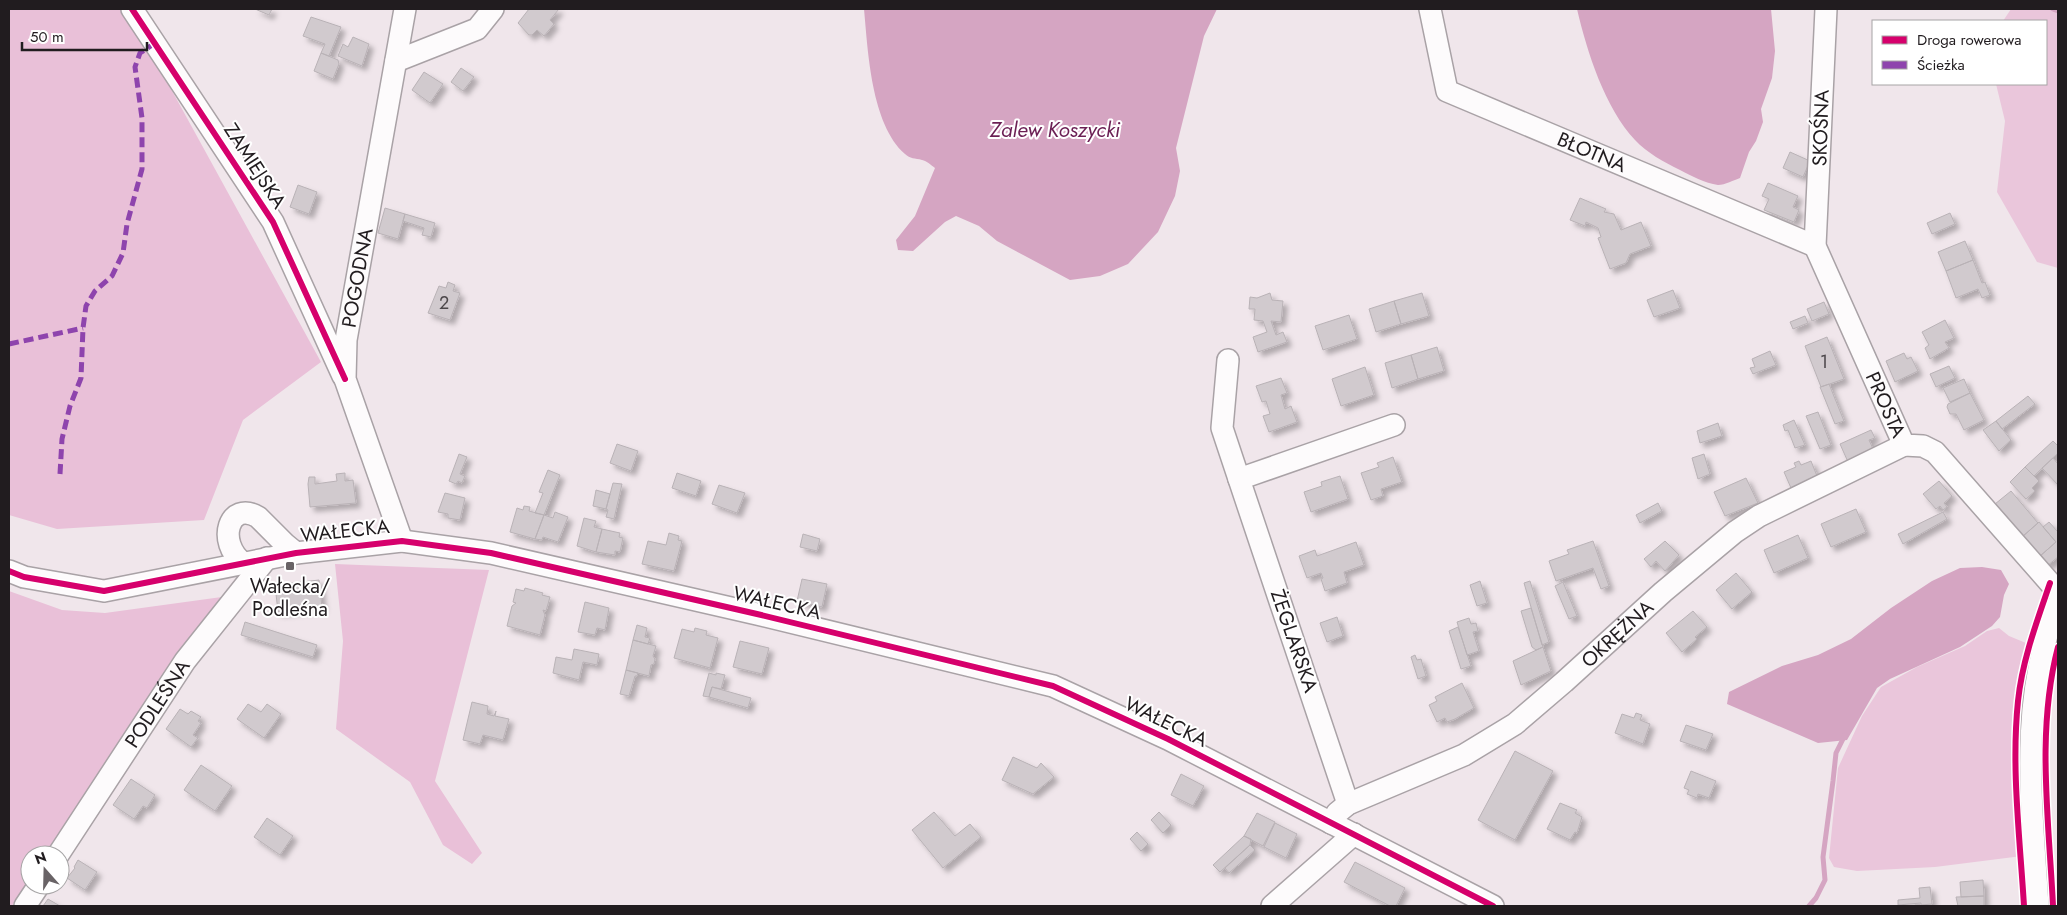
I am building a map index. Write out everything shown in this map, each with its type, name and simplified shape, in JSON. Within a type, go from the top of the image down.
[{"type":"street","name":"ZAMIEJSKA","points":[[132,9],[273,222],[345,379]]},
{"type":"street","points":[[396,61],[477,29],[493,9]]},
{"type":"street","name":"BŁOTNA","points":[[1430,9],[1447,91],[1815,246]]},
{"type":"street","name":"SKOŚNA","points":[[1815,246],[1826,9]]},
{"type":"street","name":"POGODNA","points":[[399,14],[396,61],[346,340],[345,379],[402,541]]},
{"type":"street","name":"PROSTA","points":[[1815,246],[1904,445],[1923,446],[1935,452],[2058,592]]},
{"type":"street","name":"ŻEGLARSKA","points":[[1228,360],[1222,428],[1348,804]]},
{"type":"street","points":[[1239,479],[1394,425]]},
{"type":"street","name":"OKRĘŻNA","points":[[1331,823],[1337,813],[1348,804],[1464,755],[1516,724],[1663,592],[1735,532],[1759,516],[1904,445]]},
{"type":"street","points":[[243,563],[232,553],[227,536],[231,523],[238,516],[245,513],[258,517],[296,553]]},
{"type":"street","name":"WAŁECKA","points":[[9,571],[24,577],[104,591],[296,553],[402,541],[491,553],[757,614],[1054,686],[1168,739],[1494,906]]},
{"type":"street","name":"PODLEŚNA","points":[[65,845],[185,661],[267,558]]},
{"type":"street","points":[[2038,906],[2031,781],[2032,713],[2040,660],[2058,604]]},
{"type":"street","points":[[1272,906],[1354,834]]},
{"type":"street","points":[[25,906],[32,895]]},
{"type":"shaded area","points":[[9,9],[122,9],[137,27],[321,362],[243,420],[204,520],[57,529],[9,515]]},
{"type":"shaded area","points":[[2011,9],[2058,9],[2058,268],[2037,262],[1997,192],[2005,121],[1996,85],[2047,85],[2047,20],[2004,20]]},
{"type":"shaded area","points":[[335,564],[489,570],[435,781],[482,853],[472,864],[443,845],[410,782],[336,729],[343,641]]},
{"type":"shaded area","points":[[9,591],[62,610],[105,613],[229,596],[53,845],[20,845],[20,893],[12,906],[9,906]]},
{"type":"shaded area","points":[[1999,628],[2009,636],[2026,643],[2029,660],[2020,796],[2024,834],[2022,856],[1935,867],[1857,871],[1834,867],[1829,858],[1838,768],[1862,716],[1881,687],[1917,667],[1965,646],[1987,631]]},
{"type":"water","name":"Zalew Koszycki","points":[[864,9],[1217,9],[1204,36],[1176,148],[1180,171],[1175,196],[1158,232],[1128,264],[1100,276],[1070,280],[997,241],[979,226],[956,216],[945,222],[913,251],[898,250],[896,240],[915,216],[935,168],[926,161],[911,158],[905,154],[894,141],[885,125],[873,86]]},
{"type":"water","points":[[1577,9],[1771,9],[1775,51],[1772,78],[1761,109],[1763,122],[1756,141],[1749,152],[1740,178],[1718,185],[1703,181],[1662,160],[1635,140],[1624,127],[1598,79]]},
{"type":"water","points":[[1982,567],[2001,570],[2009,584],[2004,595],[2000,617],[1992,626],[1960,647],[1890,679],[1877,688],[1847,740],[1818,743],[1727,704],[1729,692],[1782,666],[1818,655],[1851,639],[1891,608],[1932,581],[1960,568]]},
{"type":"building","points":[[255,9],[272,9],[269,15]]},
{"type":"building","points":[[529,9],[559,9],[550,20],[554,24],[544,36],[537,30],[532,35],[529,35],[518,23]]},
{"type":"building","points":[[311,17],[341,27],[329,56],[321,53],[325,44],[303,36]]},
{"type":"building","points":[[353,37],[369,44],[362,66],[338,56],[343,44],[348,47]]},
{"type":"building","points":[[321,53],[338,60],[339,64],[333,79],[314,71]]},
{"type":"building","points":[[461,68],[474,77],[463,91],[451,82]]},
{"type":"building","points":[[424,72],[443,84],[430,103],[412,90]]},
{"type":"building","points":[[1790,152],[1810,161],[1803,177],[1783,168]]},
{"type":"building","points":[[1768,183],[1798,196],[1793,207],[1799,210],[1794,222],[1764,210],[1769,199],[1762,196]]},
{"type":"building","points":[[298,185],[317,192],[309,214],[290,207]]},
{"type":"building","points":[[1580,198],[1606,209],[1604,212],[1614,214],[1621,230],[1641,222],[1651,246],[1630,254],[1626,263],[1610,269],[1598,238],[1601,237],[1598,228],[1586,222],[1585,226],[1570,220]]},
{"type":"building","points":[[385,208],[405,214],[398,239],[378,233]]},
{"type":"building","points":[[1950,213],[1955,224],[1932,234],[1927,223]]},
{"type":"building","points":[[405,214],[435,223],[431,237],[422,235],[424,228],[403,221]]},
{"type":"building","points":[[1965,241],[1973,260],[1946,271],[1938,252]]},
{"type":"building","points":[[1973,260],[1982,283],[1985,282],[1990,295],[1982,298],[1978,289],[1956,298],[1946,271]]},
{"type":"building","points":[[448,282],[455,285],[453,291],[460,293],[450,320],[428,313],[439,286],[446,288]]},
{"type":"building","points":[[1673,290],[1680,308],[1654,317],[1647,300]]},
{"type":"building","points":[[1270,293],[1272,300],[1283,301],[1281,322],[1271,321],[1276,335],[1283,332],[1287,342],[1258,352],[1253,337],[1267,332],[1263,321],[1254,320],[1255,309],[1249,309],[1250,297],[1257,298]]},
{"type":"building","points":[[1422,293],[1429,316],[1401,324],[1394,301]]},
{"type":"building","points":[[1394,301],[1401,324],[1376,332],[1369,309]]},
{"type":"building","points":[[1824,302],[1829,314],[1812,321],[1807,309]]},
{"type":"building","points":[[1349,315],[1357,339],[1323,350],[1315,326]]},
{"type":"building","points":[[1805,316],[1808,323],[1793,329],[1790,322]]},
{"type":"building","points":[[1945,320],[1954,338],[1945,342],[1949,348],[1930,359],[1925,348],[1929,345],[1922,332]]},
{"type":"building","points":[[1827,337],[1844,379],[1821,387],[1805,346]]},
{"type":"building","points":[[1437,347],[1444,371],[1418,379],[1411,355]]},
{"type":"building","points":[[1770,351],[1776,365],[1753,374],[1750,368],[1755,367],[1752,359]]},
{"type":"building","points":[[1904,353],[1907,359],[1911,357],[1918,371],[1895,382],[1886,361]]},
{"type":"building","points":[[1411,355],[1418,379],[1392,388],[1385,363]]},
{"type":"building","points":[[1949,366],[1955,378],[1936,387],[1930,374]]},
{"type":"building","points":[[1365,367],[1374,395],[1341,406],[1332,379]]},
{"type":"building","points":[[1281,378],[1287,393],[1281,395],[1285,409],[1291,406],[1297,422],[1269,432],[1263,416],[1270,414],[1266,401],[1262,402],[1256,386]]},
{"type":"building","points":[[1964,379],[1970,393],[1950,402],[1943,388]]},
{"type":"building","points":[[1829,384],[1844,421],[1835,424],[1820,387]]},
{"type":"building","points":[[1970,393],[1984,420],[1964,430],[1956,414],[1950,414],[1947,407],[1948,404]]},
{"type":"building","points":[[2028,396],[2035,404],[2002,429],[1996,421]]},
{"type":"building","points":[[1818,412],[1831,445],[1820,449],[1806,416]]},
{"type":"building","points":[[1794,420],[1805,445],[1795,448],[1788,430],[1785,431],[1783,425]]},
{"type":"building","points":[[1996,421],[2011,440],[1999,451],[1983,430]]},
{"type":"building","points":[[1718,423],[1722,436],[1700,443],[1697,431]]},
{"type":"building","points":[[1871,430],[1875,438],[1869,440],[1874,451],[1848,462],[1840,444]]},
{"type":"building","points":[[2053,441],[2058,446],[2058,453],[2034,476],[2025,467]]},
{"type":"building","points":[[617,444],[638,451],[631,471],[610,463]]},
{"type":"building","points":[[459,454],[467,457],[460,474],[465,476],[462,483],[458,481],[456,484],[449,481]]},
{"type":"building","points":[[1704,454],[1710,474],[1698,479],[1692,458]]},
{"type":"building","points":[[1393,457],[1402,482],[1381,489],[1383,496],[1371,500],[1361,473],[1379,467],[1377,463]]},
{"type":"building","points":[[2053,458],[2058,464],[2058,485],[2042,468]]},
{"type":"building","points":[[1799,461],[1801,465],[1811,461],[1817,476],[1791,488],[1784,472],[1796,467],[1794,463]]},
{"type":"building","points":[[2025,467],[2039,481],[2032,488],[2035,491],[2026,499],[2010,482]]},
{"type":"building","points":[[548,470],[560,475],[544,515],[535,513],[543,493],[539,492]]},
{"type":"building","points":[[345,473],[345,481],[353,480],[356,503],[310,507],[309,477],[315,477],[315,484],[337,481],[336,474]]},
{"type":"building","points":[[677,473],[701,481],[696,496],[672,488]]},
{"type":"building","points":[[1340,476],[1348,499],[1311,512],[1304,492],[1322,486],[1321,482]]},
{"type":"building","points":[[1746,478],[1758,503],[1725,516],[1714,492]]},
{"type":"building","points":[[1939,481],[1952,496],[1944,503],[1947,507],[1943,510],[1940,506],[1936,509],[1923,494]]},
{"type":"building","points":[[613,483],[622,484],[614,519],[606,517],[608,510],[606,509]]},
{"type":"building","points":[[719,485],[745,493],[737,513],[712,504]]},
{"type":"building","points":[[596,490],[610,494],[606,509],[593,506]]},
{"type":"building","points":[[2011,491],[2038,523],[2022,537],[1995,504]]},
{"type":"building","points":[[445,493],[465,498],[460,520],[448,518],[448,514],[438,512]]},
{"type":"building","points":[[1658,503],[1662,511],[1640,523],[1636,515]]},
{"type":"building","points":[[524,506],[530,507],[529,511],[544,515],[535,539],[510,532],[517,508],[523,510]]},
{"type":"building","points":[[1856,509],[1866,532],[1831,547],[1821,524]]},
{"type":"building","points":[[555,512],[568,517],[558,542],[543,537],[542,540],[535,539],[544,515],[553,518]]},
{"type":"building","points":[[1943,512],[1947,519],[1903,544],[1898,534]]},
{"type":"building","points":[[584,518],[596,521],[594,527],[602,529],[596,552],[577,546]]},
{"type":"building","points":[[2039,522],[2056,542],[2039,557],[2022,537]]},
{"type":"building","points":[[2049,522],[2058,532],[2058,557],[2047,566],[2039,557],[2056,542],[2043,527]]},
{"type":"building","points":[[602,529],[620,533],[619,537],[623,538],[620,552],[615,551],[615,555],[596,552]]},
{"type":"building","points":[[669,533],[679,536],[678,540],[682,541],[674,571],[642,564],[648,541],[666,545]]},
{"type":"building","points":[[803,534],[820,539],[817,551],[800,547]]},
{"type":"building","points":[[1798,535],[1808,558],[1774,573],[1764,550]]},
{"type":"building","points":[[1593,541],[1609,586],[1601,589],[1593,568],[1556,581],[1549,561],[1569,554],[1567,550]]},
{"type":"building","points":[[1665,541],[1679,555],[1665,571],[1656,561],[1651,567],[1644,559]]},
{"type":"building","points":[[1356,542],[1364,565],[1344,572],[1347,583],[1325,591],[1321,573],[1307,578],[1299,556],[1315,550],[1317,556]]},
{"type":"building","points":[[1736,573],[1752,592],[1732,609],[1716,590]]},
{"type":"building","points":[[802,579],[827,584],[822,607],[797,601]]},
{"type":"building","points":[[319,580],[322,607],[278,612],[275,585]]},
{"type":"building","points":[[1480,581],[1487,603],[1477,606],[1470,585]]},
{"type":"building","points":[[1530,581],[1549,642],[1542,645],[1524,583]]},
{"type":"building","points":[[1563,582],[1577,616],[1569,619],[1555,586]]},
{"type":"building","points":[[525,588],[550,597],[546,611],[543,610],[545,615],[540,635],[507,626],[512,606],[516,603],[513,602],[516,589],[524,591]]},
{"type":"building","points":[[585,602],[609,608],[605,630],[597,628],[595,635],[578,632]]},
{"type":"building","points":[[1531,608],[1543,647],[1536,650],[1532,647],[1521,611]]},
{"type":"building","points":[[1693,611],[1707,627],[1682,652],[1666,633]]},
{"type":"building","points":[[1337,617],[1343,636],[1327,642],[1320,623]]},
{"type":"building","points":[[1469,618],[1471,624],[1476,623],[1478,631],[1473,632],[1479,651],[1467,655],[1457,622]]},
{"type":"building","points":[[245,622],[317,645],[313,657],[241,635]]},
{"type":"building","points":[[637,625],[647,628],[645,637],[650,638],[648,644],[633,640]]},
{"type":"building","points":[[1458,627],[1471,666],[1461,669],[1449,631]]},
{"type":"building","points":[[695,628],[707,631],[706,635],[718,638],[710,668],[674,658],[682,629],[694,632]]},
{"type":"building","points":[[633,640],[656,646],[653,656],[655,659],[654,664],[651,665],[649,676],[626,670]]},
{"type":"building","points":[[740,641],[769,648],[762,674],[733,667]]},
{"type":"building","points":[[1543,647],[1551,671],[1521,685],[1513,661]]},
{"type":"building","points":[[574,649],[599,654],[597,665],[583,662],[579,680],[553,673],[556,657],[572,660]]},
{"type":"building","points":[[1415,655],[1417,660],[1421,659],[1426,676],[1418,679],[1411,657]]},
{"type":"building","points":[[626,670],[638,673],[635,676],[629,696],[620,694]]},
{"type":"building","points":[[709,673],[725,675],[721,689],[712,687],[709,697],[703,696]]},
{"type":"building","points":[[1462,683],[1474,708],[1455,719],[1447,722],[1445,718],[1437,722],[1429,705],[1437,701],[1435,697]]},
{"type":"building","points":[[712,687],[751,698],[748,708],[709,697]]},
{"type":"building","points":[[472,702],[488,706],[487,714],[494,716],[496,711],[495,716],[509,719],[503,740],[483,735],[480,744],[463,740]]},
{"type":"building","points":[[248,704],[261,712],[267,704],[281,714],[264,738],[237,719]]},
{"type":"building","points":[[180,709],[188,714],[191,711],[201,717],[198,721],[201,723],[193,735],[198,738],[191,747],[166,729]]},
{"type":"building","points":[[1636,713],[1642,715],[1640,720],[1650,724],[1643,744],[1615,733],[1622,714],[1634,718]]},
{"type":"building","points":[[1686,725],[1713,734],[1706,750],[1680,741]]},
{"type":"building","points":[[1515,751],[1553,771],[1515,840],[1478,820]]},
{"type":"building","points":[[1013,757],[1037,768],[1041,763],[1054,777],[1033,794],[1002,780]]},
{"type":"building","points":[[201,765],[232,786],[215,811],[184,790]]},
{"type":"building","points":[[1691,771],[1716,781],[1709,798],[1698,794],[1697,798],[1687,794],[1689,790],[1684,788]]},
{"type":"building","points":[[1181,774],[1204,786],[1193,806],[1171,795]]},
{"type":"building","points":[[131,779],[155,795],[147,808],[143,806],[134,819],[113,805]]},
{"type":"building","points":[[1560,803],[1577,810],[1575,813],[1582,817],[1577,833],[1575,832],[1570,840],[1547,829]]},
{"type":"building","points":[[934,812],[955,836],[970,824],[981,837],[943,868],[912,830]]},
{"type":"building","points":[[1159,812],[1171,825],[1163,833],[1151,820]]},
{"type":"building","points":[[1257,813],[1275,822],[1263,846],[1244,836]]},
{"type":"building","points":[[267,818],[293,836],[280,855],[254,837]]},
{"type":"building","points":[[1275,823],[1297,834],[1286,858],[1264,847]]},
{"type":"building","points":[[1137,832],[1148,844],[1141,851],[1130,839]]},
{"type":"building","points":[[1244,836],[1251,839],[1250,845],[1220,872],[1213,865]]},
{"type":"building","points":[[1250,845],[1255,850],[1229,873],[1225,868]]},
{"type":"building","points":[[78,860],[97,872],[85,890],[70,880],[70,874]]},
{"type":"building","points":[[1355,862],[1405,888],[1396,906],[1390,906],[1344,882]]},
{"type":"building","points":[[1983,880],[1984,896],[1961,897],[1960,882]]},
{"type":"building","points":[[1930,887],[1932,904],[1898,905],[1898,900],[1920,898],[1919,888]]},
{"type":"building","points":[[1984,896],[1984,906],[1958,906],[1956,897]]},
{"type":"building","points":[[48,899],[60,906],[43,906]]},
{"type":"waterway","points":[[2053,9],[2058,11]]},
{"type":"waterway","points":[[1809,906],[1816,898],[1825,880],[1823,857],[1836,753],[1845,735]]},
{"type":"marked path","points":[[60,474],[62,439],[70,406],[81,378],[86,306],[95,291],[112,276],[123,253],[127,224],[142,169],[142,118],[135,67],[140,53],[155,43]]},
{"type":"marked path","points":[[9,344],[83,328]]},
{"type":"cycle path","points":[[132,9],[273,222],[345,379]]},
{"type":"cycle path","points":[[9,571],[24,577],[104,591],[296,553],[402,541],[491,553],[757,614],[1053,686],[1168,739],[1493,906]]},
{"type":"cycle path","points":[[2024,906],[2015,752],[2018,701],[2026,656],[2050,583]]},
{"type":"cycle path","points":[[2053,906],[2047,809],[2046,743],[2047,711],[2058,647]]},
{"type":"place","name":"Wałecka/ Podleśna","points":[[290,566]]}]
